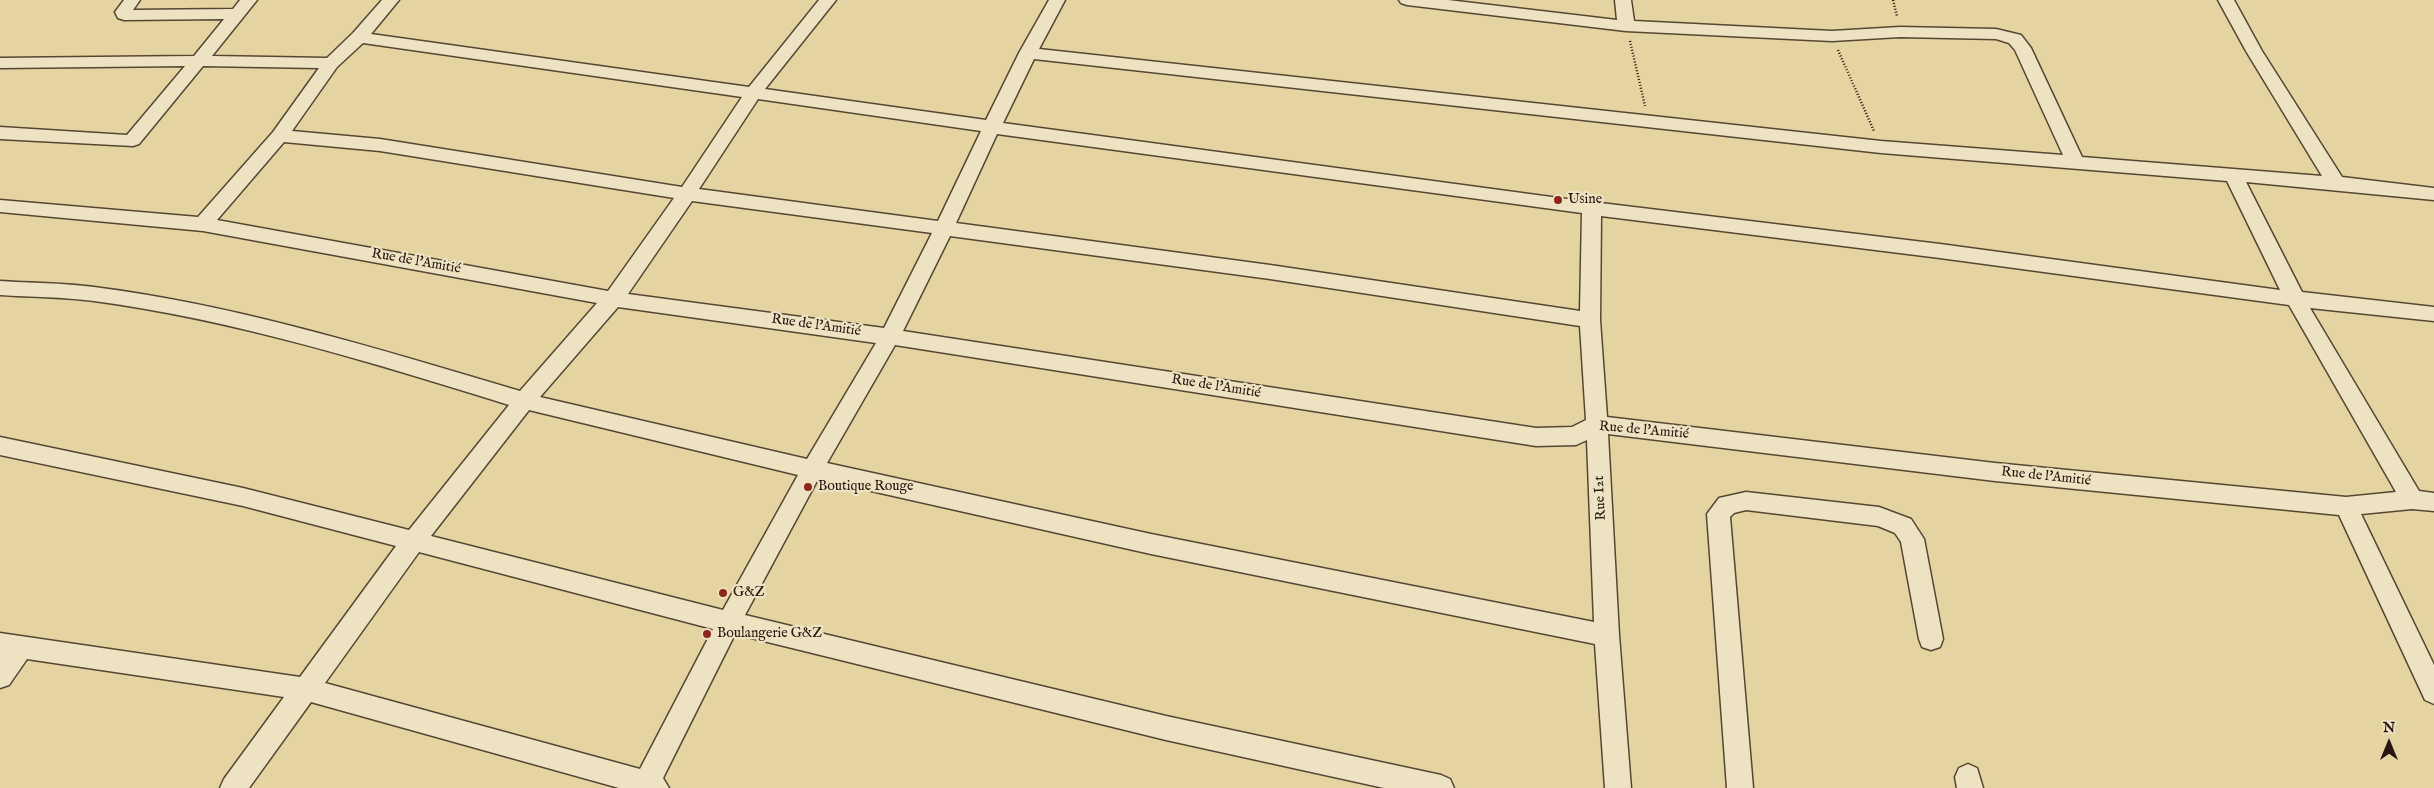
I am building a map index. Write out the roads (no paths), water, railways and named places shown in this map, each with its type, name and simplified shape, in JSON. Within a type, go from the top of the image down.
[{"type":"street","points":[[132,0],[122,12],[124,15],[238,14]]},
{"type":"street","points":[[0,133],[133,140],[249,0]]},
{"type":"street","points":[[204,224],[279,136],[331,63],[359,37],[392,0]]},
{"type":"street","points":[[233,788],[413,542],[524,401],[613,299],[753,93],[828,0]]},
{"type":"street","points":[[0,677],[11,645],[305,689],[649,786],[728,622],[812,469],[890,336],[945,228],[1027,53],[1057,0]]},
{"type":"street","points":[[1407,0],[1626,26],[1832,36],[1900,32],[1996,34],[2015,39],[2023,48],[2074,162]]},
{"type":"street","points":[[1623,0],[1626,26]]},
{"type":"street","points":[[2226,0],[2254,51],[2336,183]]},
{"type":"street","points":[[359,37],[991,127],[1592,208],[1940,251],[2295,299],[2434,314]]},
{"type":"street","points":[[1027,53],[1881,147],[2336,183],[2434,194]]},
{"type":"street","points":[[0,63],[200,61],[331,63]]},
{"type":"street","points":[[279,136],[380,145],[686,194],[1280,273],[1590,320]]},
{"type":"street","points":[[2234,176],[2295,299],[2412,500]]},
{"type":"street","name":"Rue de l'Amitié","points":[[0,206],[204,224],[613,299],[890,336],[1536,437],[1576,436],[1596,424],[1995,472],[2346,506],[2412,500],[2434,502]]},
{"type":"street","name":"Rue I2t","points":[[1592,208],[1590,320],[1602,505],[1607,635],[1618,788]]},
{"type":"street","points":[[0,288],[94,294],[221,317],[372,355],[524,401],[812,469],[1151,544],[1607,635]]},
{"type":"street","points":[[0,446],[243,497],[728,622],[1166,728],[1441,788]]},
{"type":"street","points":[[1740,788],[1718,514],[1727,505],[1746,501],[1765,503],[1879,518],[1902,526],[1912,539],[1931,639]]},
{"type":"street","points":[[2346,506],[2434,692]]},
{"type":"place","name":"Usine","points":[[1558,200]]},
{"type":"place","name":"Boutique Rouge","points":[[808,487]]},
{"type":"place","name":"G&Z","points":[[723,593]]},
{"type":"place","name":"Boulangerie G&Z","points":[[707,634]]}]
